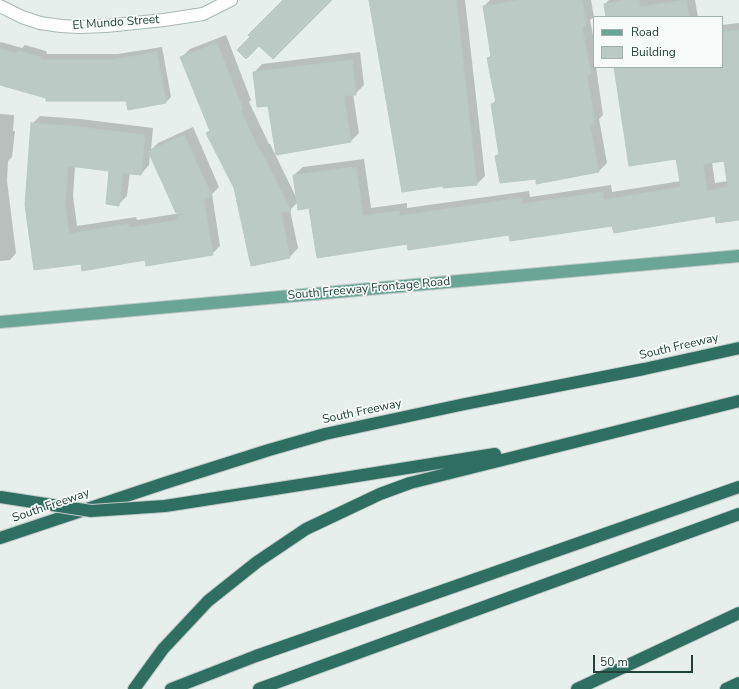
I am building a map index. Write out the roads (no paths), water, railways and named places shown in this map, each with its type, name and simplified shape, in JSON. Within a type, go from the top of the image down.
[{"type":"highway","name":"South Freeway","points":[[0,538],[180,478],[325,434],[465,404],[644,369],[739,348]]},
{"type":"highway","points":[[134,689],[163,649],[208,601],[257,562],[306,529],[380,494],[410,483],[569,442],[739,401]]},
{"type":"highway","points":[[0,497],[91,511],[165,506],[569,442]]},
{"type":"highway","points":[[171,689],[256,656],[739,487]]},
{"type":"highway","points":[[259,689],[739,514]]},
{"type":"highway","points":[[576,689],[739,613]]},
{"type":"highway","points":[[594,689],[610,674]]},
{"type":"highway","points":[[726,689],[739,683]]},
{"type":"main road","name":"South Freeway Frontage Road","points":[[0,322],[739,256]]},
{"type":"street","name":"El Mundo Street","points":[[0,6],[22,17],[40,23],[79,27],[106,26],[164,20],[203,14],[231,0]]}]
